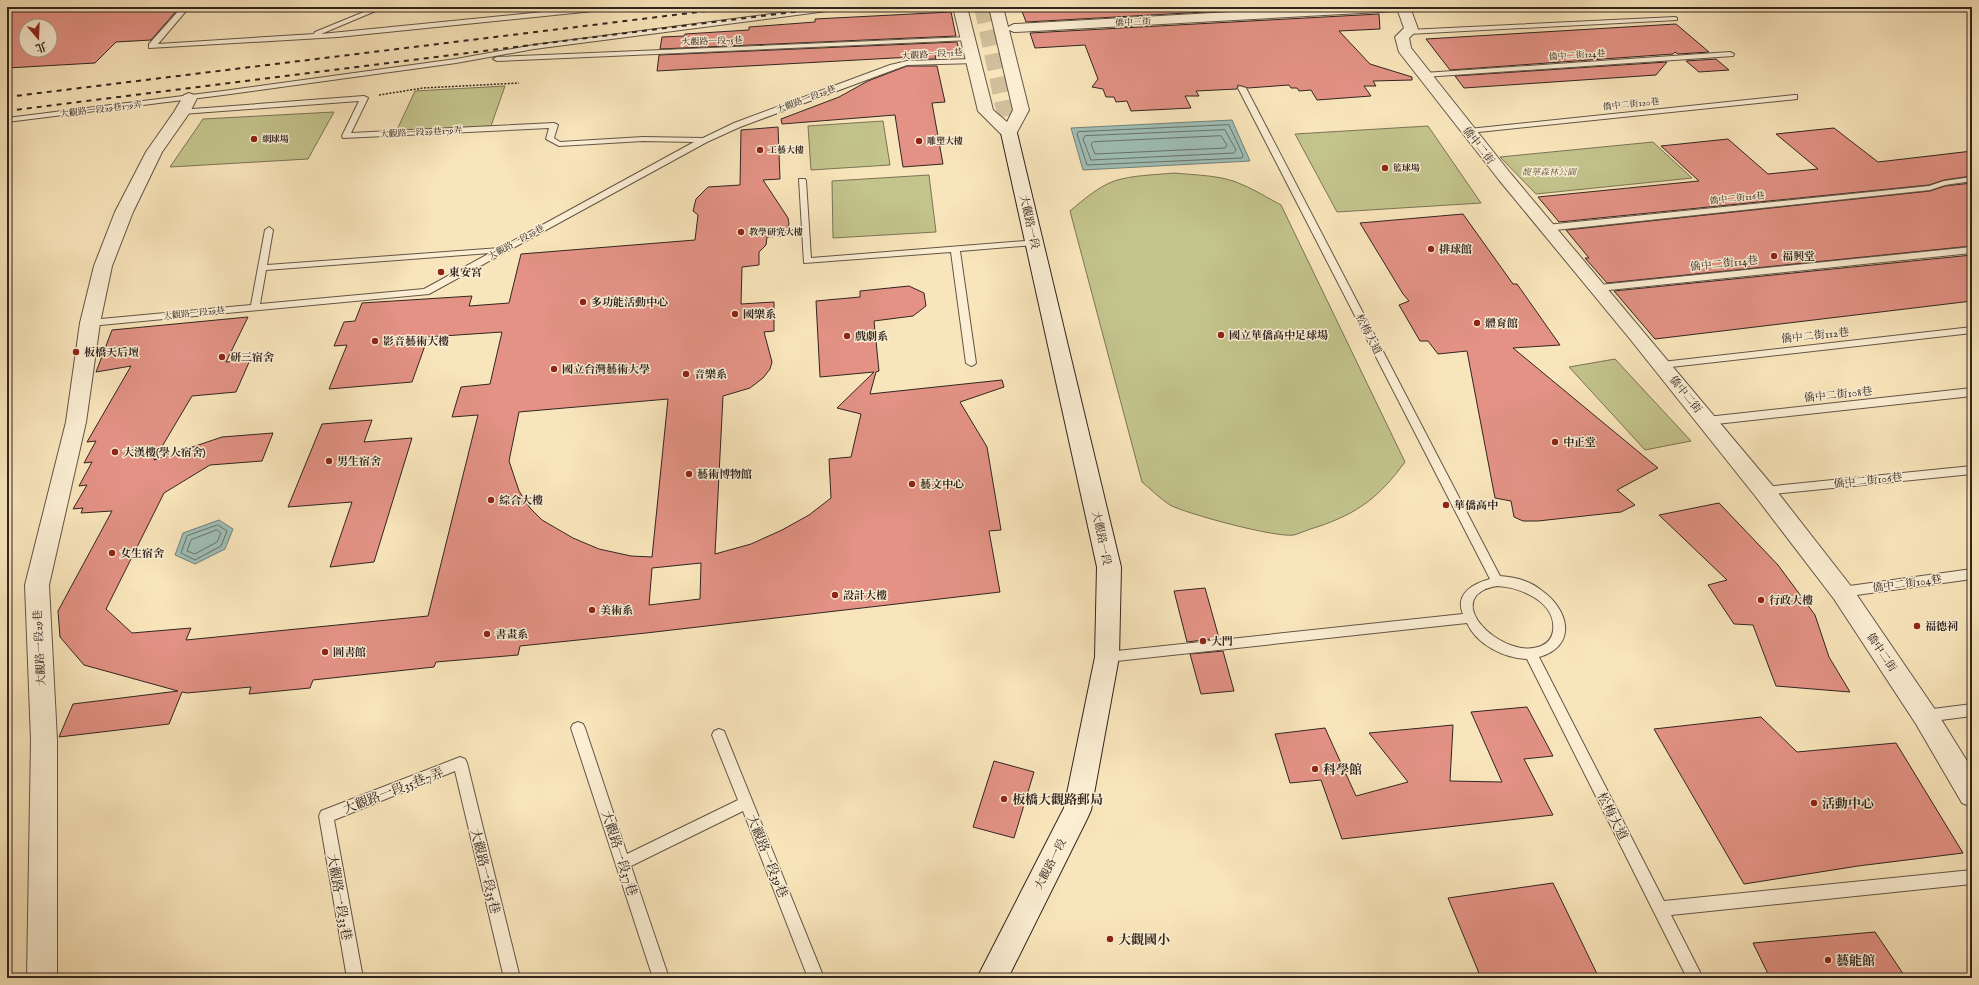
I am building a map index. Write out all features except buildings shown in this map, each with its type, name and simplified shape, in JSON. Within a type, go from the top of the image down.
[{"type":"street","points":[[960,7],[972,61],[986,111],[1009,133],[1021,110],[996,7]]},
{"type":"street","points":[[1003,7],[1008,11],[1014,28],[1013,45],[1007,50]]},
{"type":"street","name":"僑中三街","points":[[1014,28],[1396,7]]},
{"type":"street","name":"僑中二街","points":[[1403,7],[1411,29],[1402,37],[1404,50],[1546,228],[1598,288],[1707,420],[1842,592],[1926,716],[1972,794]]},
{"type":"street","name":"大觀路一段29巷","points":[[42,978],[44,740],[37,585],[76,422],[90,323],[103,266],[124,212],[154,152],[185,105]]},
{"type":"street","name":"大觀路一段","points":[[992,978],[1077,810],[1108,656],[1109,567],[1009,133]]},
{"type":"lane","points":[[217,7],[185,8],[152,46],[260,41],[311,35],[338,35],[613,7]]},
{"type":"lane","points":[[311,35],[382,7]]},
{"type":"lane","points":[[456,61],[534,47],[842,7]]},
{"type":"lane","points":[[1408,32],[1675,19]]},
{"type":"lane","name":"大觀路一段75巷","points":[[456,61],[968,39]]},
{"type":"lane","name":"僑中二街124巷","points":[[1424,75],[1730,54]]},
{"type":"lane","name":"大觀路一段29巷179弄","points":[[185,105],[456,61]]},
{"type":"lane","name":"大觀路一段71巷","points":[[893,67],[907,63],[972,61]]},
{"type":"lane","name":"大觀路一段29巷","points":[[90,323],[426,292],[704,140],[737,125],[893,67]]},
{"type":"lane","name":"松梅大道","points":[[1242,88],[1497,581]]},
{"type":"lane","name":"僑中二街120巷","points":[[1469,132],[1794,97]]},
{"type":"lane","name":"大觀路一段29巷179弄","points":[[7,120],[185,105],[364,98],[346,136],[554,125],[550,139],[559,144],[644,139],[704,140]]},
{"type":"lane","name":"僑中二街116巷","points":[[1546,228],[1930,188],[1944,183],[1972,179]]},
{"type":"lane","points":[[802,181],[807,261],[1034,242]]},
{"type":"lane","points":[[255,307],[269,230]]},
{"type":"lane","points":[[955,249],[971,363]]},
{"type":"lane","points":[[262,268],[501,250]]},
{"type":"lane","name":"僑中二街114巷","points":[[1598,288],[1972,250]]},
{"type":"lane","name":"僑中二街112巷","points":[[1662,365],[1972,330]]},
{"type":"lane","name":"僑中二街108巷","points":[[1707,420],[1972,392]]},
{"type":"lane","name":"僑中二街106巷","points":[[1764,491],[1972,470]]},
{"type":"lane","name":"僑中二街104巷","points":[[1842,592],[1972,574]]},
{"type":"lane","points":[[1497,581],[1511,581],[1525,586],[1538,593],[1549,603],[1557,614],[1560,625],[1559,636],[1554,645],[1544,652],[1531,654],[1516,653],[1487,641],[1476,630],[1469,618],[1466,607],[1468,597],[1475,588],[1484,582],[1497,581]]},
{"type":"lane","points":[[1108,656],[1469,618]]},
{"type":"lane","name":"松梅大道","points":[[1531,654],[1695,978]]},
{"type":"lane","points":[[1926,716],[1972,710]]},
{"type":"lane","name":"大觀路一段37巷","points":[[578,728],[661,978]]},
{"type":"lane","name":"大觀路一段39巷","points":[[719,735],[816,978]]},
{"type":"lane","name":"大觀路一段35巷7弄","points":[[326,816],[460,764]]},
{"type":"lane","name":"大觀路一段35巷","points":[[460,764],[512,978]]},
{"type":"lane","points":[[623,863],[747,802]]},
{"type":"lane","name":"大觀路一段33巷","points":[[326,816],[354,978]]},
{"type":"lane","points":[[1660,908],[1972,877]]},
{"type":"path","points":[[364,98],[423,88],[519,83]]},
{"type":"green space","points":[[505,86],[491,126],[396,132],[415,91]]},
{"type":"green space","name":"網球場","points":[[334,112],[308,159],[170,167],[203,119]]},
{"type":"green space","points":[[883,121],[890,165],[811,170],[808,126]]},
{"type":"green space","name":"籃球場","points":[[1428,126],[1481,203],[1337,212],[1295,134]]},
{"type":"green space","name":"馥華森林公園","points":[[1653,142],[1692,178],[1536,194],[1500,157]]},
{"type":"green space","points":[[1174,173],[1221,178],[1236,182],[1281,205],[1405,462],[1377,494],[1356,510],[1345,516],[1294,535],[1269,533],[1179,509],[1166,503],[1142,482],[1070,211],[1096,190],[1114,181],[1136,176]]},
{"type":"green space","points":[[929,175],[936,232],[833,238],[832,181]]},
{"type":"green space","points":[[1615,359],[1691,441],[1645,450],[1569,367]]},
{"type":"water","points":[[1232,120],[1250,161],[1083,170],[1071,128]]},
{"type":"water","points":[[219,520],[233,529],[225,549],[195,564],[175,555],[183,533]]},
{"type":"tunnel","points":[[982,7],[1009,133]]},
{"type":"railway","points":[[7,97],[739,7]]},
{"type":"railway","points":[[7,111],[833,7]]},
{"type":"place","name":"網球場","points":[[254,139]]},
{"type":"place","name":"雕塑大樓","points":[[919,141]]},
{"type":"place","name":"工藝大樓","points":[[760,150]]},
{"type":"place","name":"籃球場","points":[[1385,168]]},
{"type":"place","name":"教學研究大樓","points":[[741,232]]},
{"type":"place","name":"排球館","points":[[1431,249]]},
{"type":"place","name":"福興堂","points":[[1774,256]]},
{"type":"place","name":"東安宮","points":[[441,272]]},
{"type":"place","name":"多功能活動中心","points":[[583,302]]},
{"type":"place","name":"國樂系","points":[[735,314]]},
{"type":"place","name":"體育館","points":[[1477,323]]},
{"type":"place","name":"國立華僑高中足球場","points":[[1221,335]]},
{"type":"place","name":"戲劇系","points":[[847,336]]},
{"type":"place","name":"影音藝術大樓","points":[[375,341]]},
{"type":"place","name":"板橋天后壇","points":[[76,352]]},
{"type":"place","name":"研三宿舍","points":[[222,357]]},
{"type":"place","name":"國立台灣藝術大學","points":[[554,369]]},
{"type":"place","name":"音樂系","points":[[686,374]]},
{"type":"place","name":"中正堂","points":[[1555,442]]},
{"type":"place","name":"大漢樓(學人宿舍)","points":[[115,452]]},
{"type":"place","name":"男生宿舍","points":[[329,461]]},
{"type":"place","name":"藝術博物館","points":[[689,474]]},
{"type":"place","name":"藝文中心","points":[[912,484]]},
{"type":"place","name":"綜合大樓","points":[[491,500]]},
{"type":"place","name":"華僑高中","points":[[1446,505]]},
{"type":"place","name":"女生宿舍","points":[[112,553]]},
{"type":"place","name":"設計大樓","points":[[835,595]]},
{"type":"place","name":"行政大樓","points":[[1761,600]]},
{"type":"place","name":"美術系","points":[[592,610]]},
{"type":"place","name":"福德祠","points":[[1917,626]]},
{"type":"place","name":"書畫系","points":[[487,634]]},
{"type":"place","name":"大門","points":[[1203,641]]},
{"type":"place","name":"圖書館","points":[[325,652]]},
{"type":"place","name":"科學館","points":[[1315,769]]},
{"type":"place","name":"板橋大觀路郵局","points":[[1004,799]]},
{"type":"place","name":"活動中心","points":[[1814,803]]},
{"type":"place","name":"大觀國小","points":[[1110,939]]},
{"type":"place","name":"藝能館","points":[[1828,960]]}]
